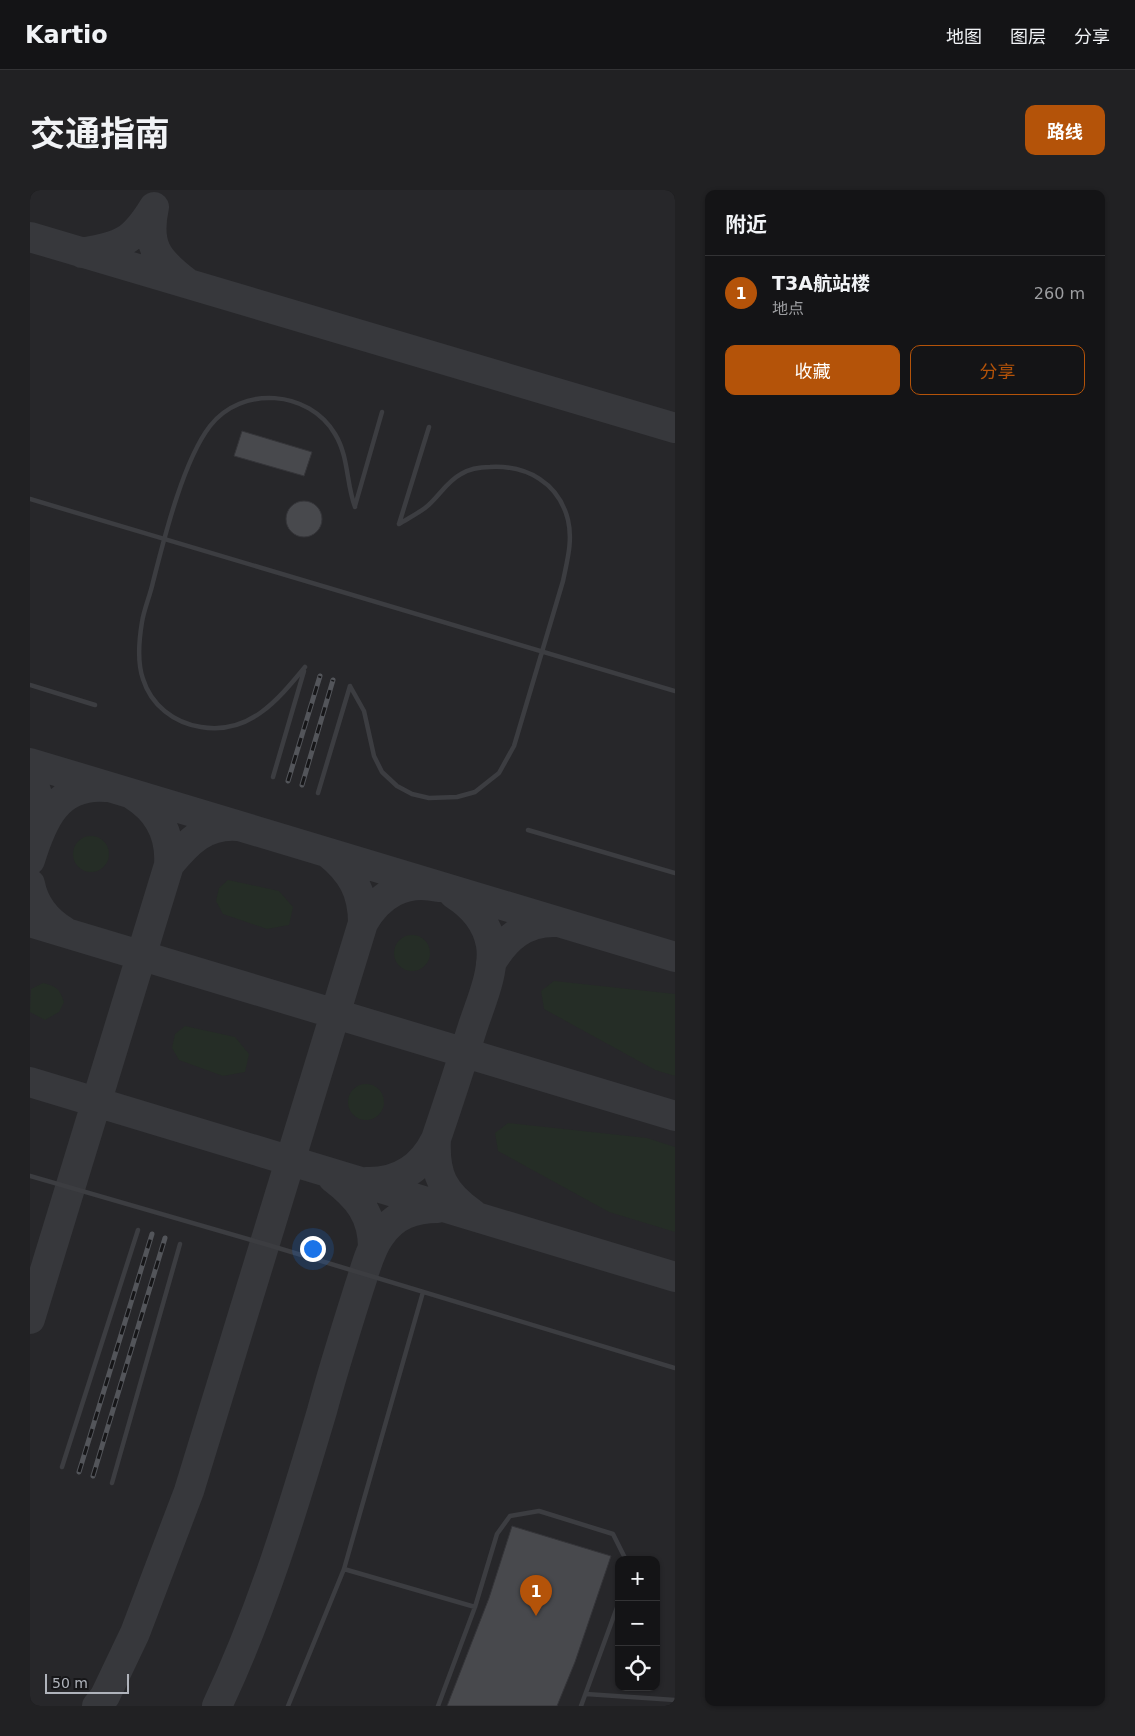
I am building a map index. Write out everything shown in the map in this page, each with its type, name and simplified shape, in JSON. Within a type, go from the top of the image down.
[{"type":"lane","points":[[273,777],[305,667],[278,700],[247,723],[229,728],[211,729],[190,726],[174,719],[155,702],[142,679],[139,645],[142,620],[164,539],[188,468],[200,440],[220,415],[236,405],[252,399],[271,397],[304,405],[317,413],[334,433],[343,448],[349,492],[354,507],[382,412]]},
{"type":"lane","points":[[318,793],[350,686],[364,711],[374,756],[382,772],[397,786],[412,794],[429,798],[457,797],[474,792],[487,784],[508,760],[543,651],[563,581],[570,536],[568,520],[560,502],[537,476],[521,469],[502,466],[483,467],[461,473],[444,487],[425,508],[399,524],[429,427]]},
{"type":"lane","points":[[30,499],[675,691]]},
{"type":"lane","points":[[30,685],[95,705]]},
{"type":"lane","points":[[528,830],[675,873]]},
{"type":"lane","points":[[30,1176],[675,1368]]},
{"type":"lane","points":[[62,1467],[138,1230]]},
{"type":"lane","points":[[112,1483],[180,1244]]},
{"type":"lane","points":[[288,1706],[344,1569],[422,1292]]},
{"type":"lane","points":[[438,1706],[475,1607],[497,1534],[510,1516],[539,1511],[613,1534],[624,1556]]},
{"type":"lane","points":[[344,1569],[475,1607]]},
{"type":"lane","points":[[581,1706],[615,1613]]},
{"type":"lane","points":[[586,1694],[675,1700]]},
{"type":"shaded area","points":[[30,190],[675,190],[675,1706],[30,1706]]},
{"type":"shaded area","points":[[91,836],[104,841],[109,854],[104,867],[91,872],[78,867],[73,854],[78,841]]},
{"type":"shaded area","points":[[228,880],[279,891],[293,907],[289,925],[267,929],[223,914],[216,901],[219,888]]},
{"type":"shaded area","points":[[412,935],[425,940],[430,953],[425,966],[412,971],[399,966],[394,953],[399,940]]},
{"type":"shaded area","points":[[554,981],[675,994],[675,1076],[655,1070],[544,1009],[541,991]]},
{"type":"shaded area","points":[[43,983],[57,989],[64,1002],[59,1012],[45,1020],[30,1012],[31,989]]},
{"type":"shaded area","points":[[185,1026],[235,1037],[249,1054],[245,1072],[223,1076],[179,1060],[172,1048],[175,1034]]},
{"type":"shaded area","points":[[366,1084],[379,1089],[384,1102],[379,1115],[366,1120],[353,1115],[348,1102],[353,1089]]},
{"type":"shaded area","points":[[508,1123],[647,1138],[675,1147],[675,1232],[609,1212],[498,1151],[495,1133]]},
{"type":"building","points":[[242,431],[312,452],[304,476],[234,456]]},
{"type":"building","points":[[304,501],[311,502],[317,506],[321,512],[321,526],[317,532],[311,536],[304,537],[297,536],[291,532],[287,526],[286,519],[287,512],[291,506],[297,502]]},
{"type":"building","points":[[512,1526],[611,1556],[575,1662],[557,1706],[447,1706],[489,1598]]},
{"type":"taxiway","points":[[82,253],[107,248],[125,241],[139,228],[154,207],[151,232],[156,250],[167,266],[186,282]]},
{"type":"taxiway","points":[[30,237],[675,428]]},
{"type":"taxiway","points":[[30,763],[675,957]]},
{"type":"taxiway","points":[[30,779],[39,803],[40,829]]},
{"type":"taxiway","points":[[30,860],[40,832],[54,807],[75,791],[89,787],[106,787]]},
{"type":"taxiway","points":[[30,1319],[169,865],[168,844],[162,825],[150,808],[133,795]]},
{"type":"taxiway","points":[[169,865],[190,842],[206,831],[226,826],[237,826]]},
{"type":"taxiway","points":[[328,853],[350,875],[361,902],[363,923]]},
{"type":"taxiway","points":[[30,884],[34,899],[46,917],[64,931]]},
{"type":"taxiway","points":[[97,1706],[105,1696],[135,1633],[189,1491],[363,923],[377,904],[385,897],[404,887],[415,885],[438,887]]},
{"type":"taxiway","points":[[366,1182],[389,1180],[408,1172],[424,1158],[430,1149],[436,1139],[487,986],[492,955],[489,937],[478,915],[454,894]]},
{"type":"taxiway","points":[[30,922],[675,1116]]},
{"type":"taxiway","points":[[491,963],[503,946],[518,933],[535,924],[556,922]]},
{"type":"taxiway","points":[[30,1082],[675,1277]]},
{"type":"taxiway","points":[[436,1139],[437,1163],[442,1182],[454,1198],[473,1214]]},
{"type":"taxiway","points":[[333,1178],[350,1192],[367,1216],[373,1248]]},
{"type":"taxiway","points":[[217,1706],[248,1634],[275,1561],[349,1319],[373,1248],[380,1236],[398,1218],[413,1211],[438,1208]]},
{"type":"railway","points":[[288,781],[320,676]]},
{"type":"railway","points":[[302,785],[333,680]]},
{"type":"railway","points":[[79,1472],[152,1234]]},
{"type":"railway","points":[[93,1476],[165,1238]]},
{"type":"place","name":"T3A航站楼","points":[[536,1616]]}]
